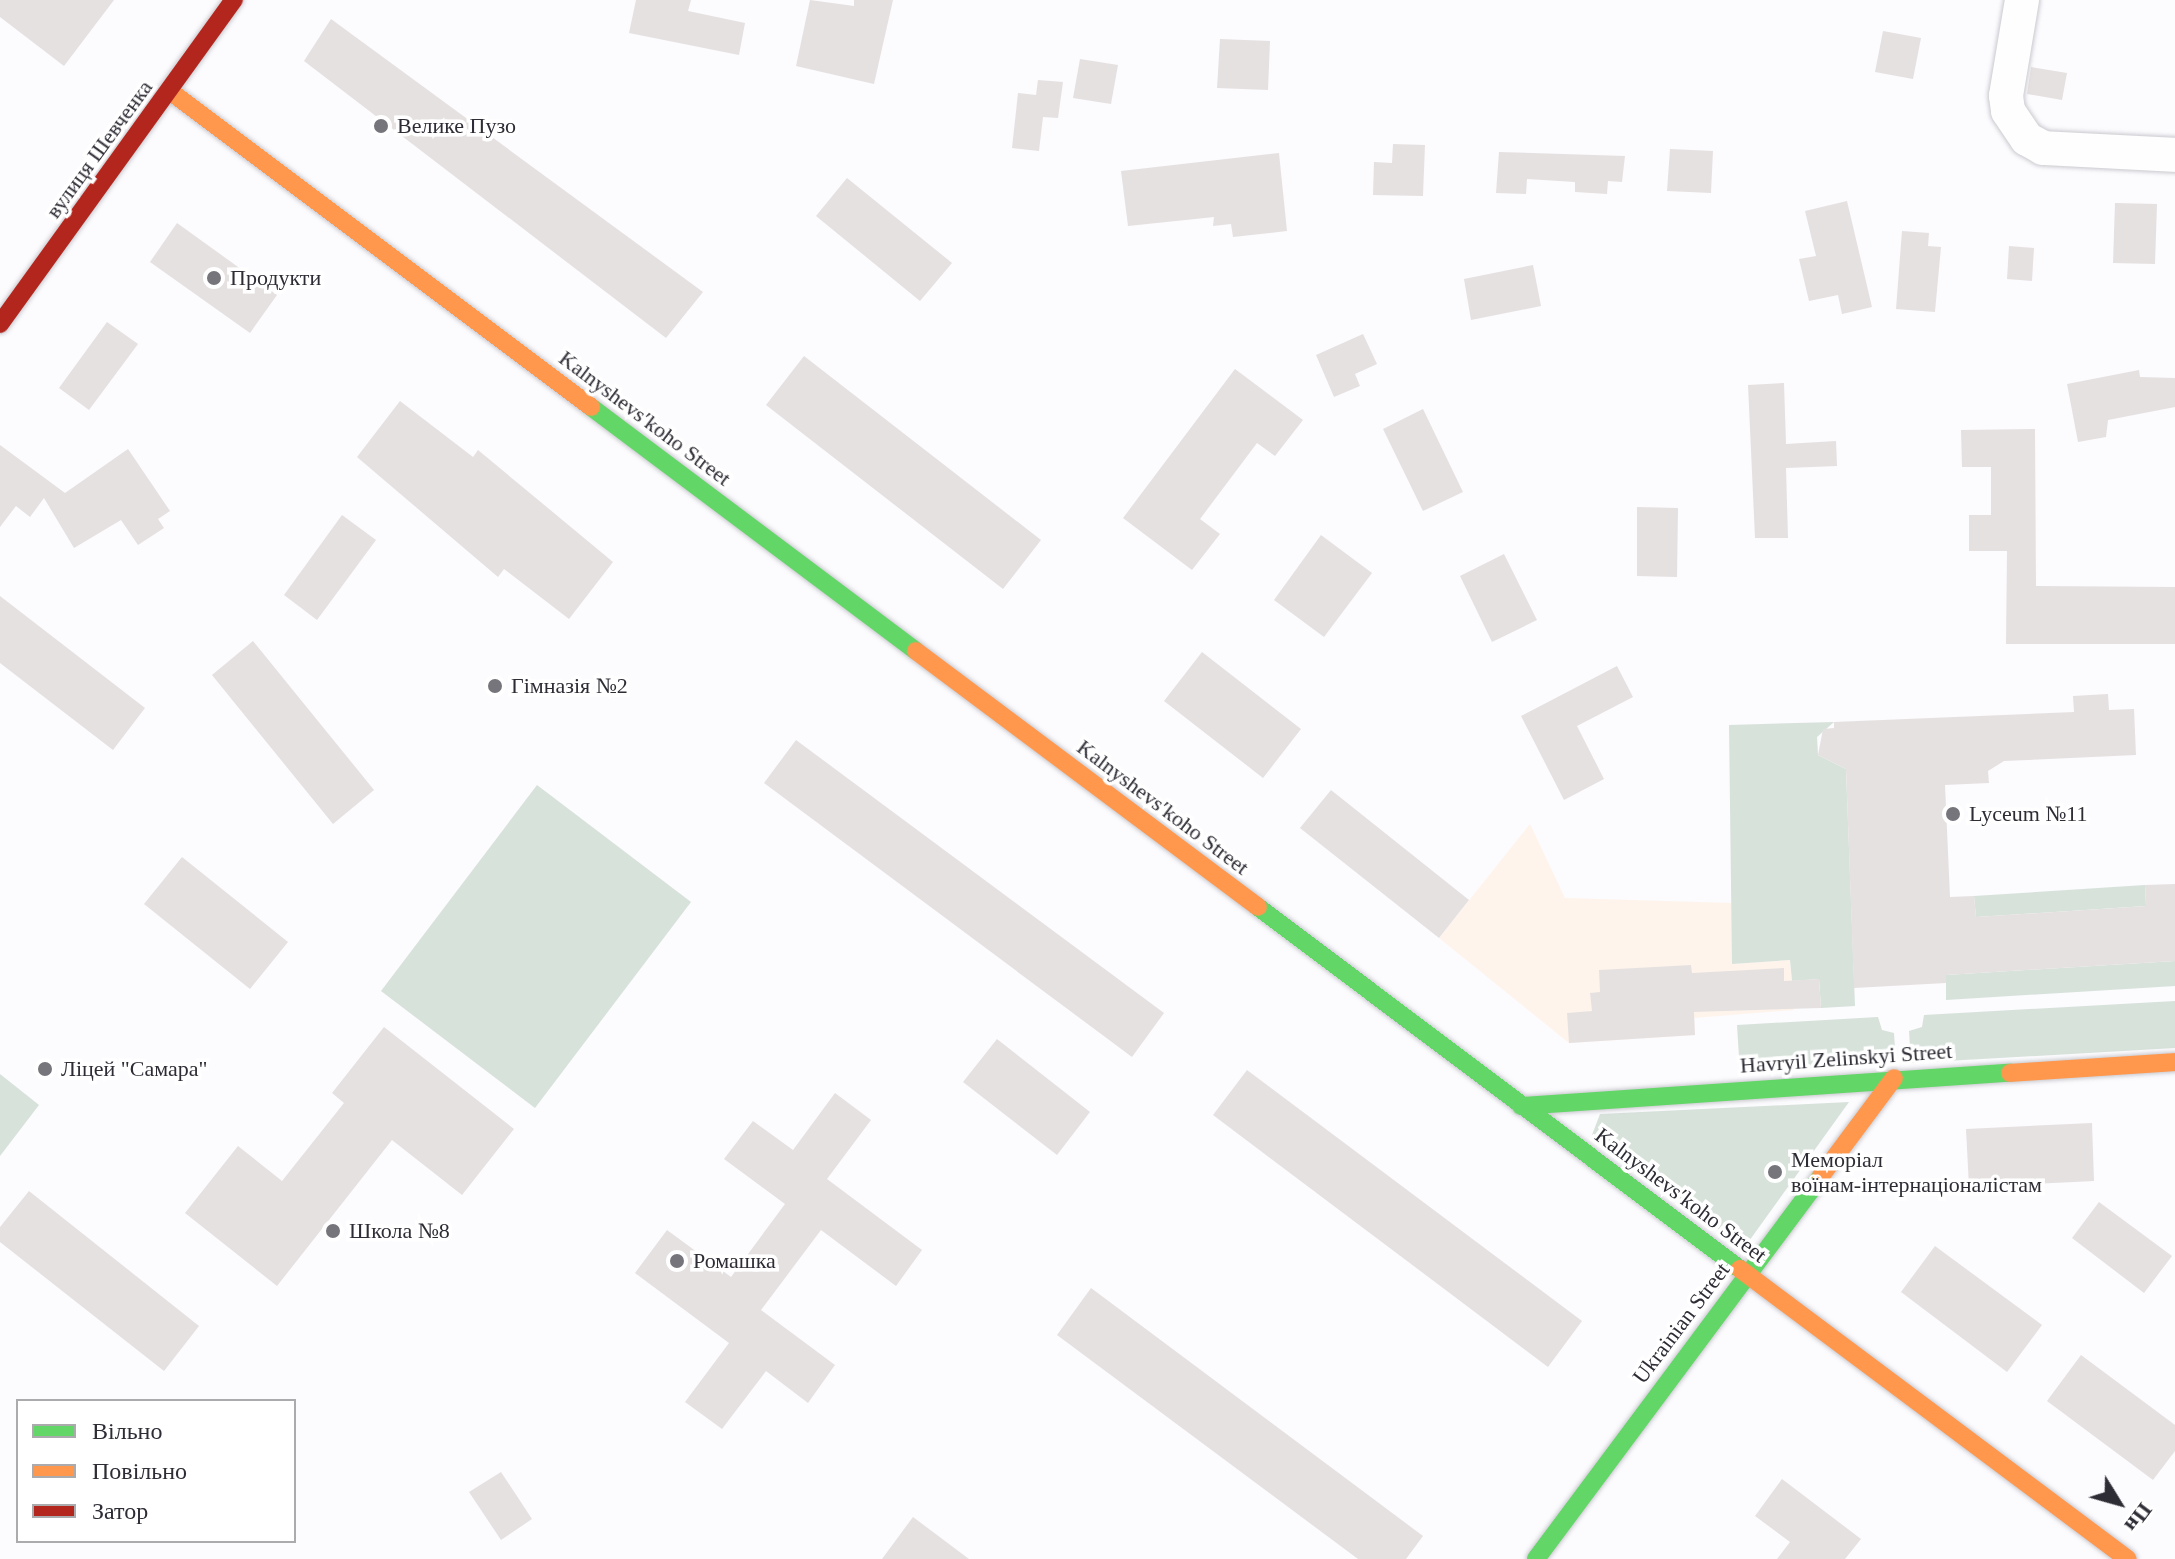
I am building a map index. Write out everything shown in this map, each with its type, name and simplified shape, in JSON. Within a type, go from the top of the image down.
[{"type":"street","name":"вулиця Шевченка","points":[[0,324],[171,92],[234,0]]},
{"type":"street","points":[[2022,0],[2006,96],[2008,111],[2027,139],[2043,148],[2175,155]]},
{"type":"street","name":"Kalnyshevsʹkoho Street","points":[[171,92],[2127,1559]]},
{"type":"street","name":"Havryil Zelinskyi Street","points":[[1521,1106],[1894,1078],[2175,1062]]},
{"type":"street","name":"Ukrainian Street","points":[[1536,1559],[1894,1078]]},
{"type":"shaded area","points":[[1834,722],[1817,737],[1818,755],[1846,769],[1855,1006],[1821,1008],[1819,979],[1792,981],[1790,960],[1732,964],[1729,725]]},
{"type":"shaded area","points":[[537,785],[691,902],[535,1108],[381,991]]},
{"type":"shaded area","points":[[1530,824],[1565,898],[1732,903],[1732,964],[1790,960],[1794,1010],[1694,1018],[1695,1035],[1569,1043],[1439,938]]},
{"type":"shaded area","points":[[2145,885],[2146,906],[1976,917],[1974,896]]},
{"type":"shaded area","points":[[2175,961],[2175,986],[1946,1000],[1946,975]]},
{"type":"shaded area","points":[[2175,1001],[2175,1048],[1911,1063],[1909,1031],[1922,1027],[1924,1015]]},
{"type":"shaded area","points":[[1878,1017],[1882,1030],[1894,1033],[1896,1064],[1740,1073],[1737,1025]]},
{"type":"shaded area","points":[[0,1074],[39,1105],[0,1156]]},
{"type":"shaded area","points":[[1849,1102],[1744,1248],[1592,1135],[1600,1114]]},
{"type":"building","points":[[0,0],[114,0],[64,66],[0,17]]},
{"type":"building","points":[[636,0],[691,0],[688,11],[745,23],[739,55],[629,33]]},
{"type":"building","points":[[810,0],[854,6],[854,0],[893,0],[874,84],[796,66]]},
{"type":"building","points":[[331,19],[703,292],[666,338],[304,61]]},
{"type":"building","points":[[1883,31],[1921,38],[1913,79],[1875,72]]},
{"type":"building","points":[[1220,39],[1270,41],[1268,90],[1217,88]]},
{"type":"building","points":[[1080,59],[1118,65],[1111,104],[1073,98]]},
{"type":"building","points":[[2031,67],[2067,73],[2062,100],[2027,94]]},
{"type":"building","points":[[1038,80],[1063,82],[1058,118],[1043,117],[1039,151],[1012,148],[1018,93],[1036,95]]},
{"type":"building","points":[[1393,144],[1425,145],[1423,196],[1373,195],[1374,162],[1392,163]]},
{"type":"building","points":[[1670,149],[1713,151],[1711,193],[1667,191]]},
{"type":"building","points":[[1499,152],[1625,156],[1622,182],[1608,181],[1607,194],[1575,192],[1575,182],[1527,179],[1526,194],[1496,193]]},
{"type":"building","points":[[1279,153],[1287,231],[1233,237],[1231,224],[1213,226],[1214,217],[1128,226],[1121,171]]},
{"type":"building","points":[[847,178],[952,263],[920,301],[816,216]]},
{"type":"building","points":[[1847,201],[1872,307],[1842,314],[1838,295],[1809,301],[1799,259],[1816,256],[1805,211]]},
{"type":"building","points":[[2115,203],[2157,204],[2155,264],[2113,263]]},
{"type":"building","name":"Продукти","points":[[177,223],[277,295],[250,333],[150,262]]},
{"type":"building","points":[[1902,231],[1929,233],[1928,246],[1941,247],[1935,312],[1896,309]]},
{"type":"building","points":[[2009,246],[2034,248],[2032,281],[2007,279]]},
{"type":"building","points":[[1533,265],[1541,306],[1471,320],[1464,279]]},
{"type":"building","points":[[107,322],[138,344],[89,410],[59,388]]},
{"type":"building","points":[[1363,334],[1377,364],[1355,374],[1360,386],[1334,397],[1316,355]]},
{"type":"building","points":[[804,356],[1041,540],[1003,589],[766,405]]},
{"type":"building","points":[[1235,369],[1303,420],[1275,456],[1257,443],[1200,519],[1220,534],[1192,570],[1123,518]]},
{"type":"building","points":[[2139,370],[2140,377],[2175,378],[2175,407],[2108,420],[2106,437],[2078,442],[2067,384]]},
{"type":"building","points":[[1784,383],[1786,444],[1836,441],[1837,466],[1786,468],[1788,538],[1755,538],[1748,385]]},
{"type":"building","points":[[400,401],[473,457],[478,450],[613,562],[569,619],[504,569],[498,577],[357,457]]},
{"type":"building","points":[[1423,409],[1463,492],[1423,511],[1383,429]]},
{"type":"building","points":[[2035,429],[2036,586],[2175,587],[2175,644],[2006,644],[2007,551],[1969,551],[1969,515],[1991,515],[1991,467],[1962,467],[1961,430]]},
{"type":"building","points":[[0,445],[65,493],[128,449],[170,511],[158,519],[164,528],[138,545],[121,520],[74,548],[44,498],[30,517],[16,506],[0,527]]},
{"type":"building","points":[[1637,507],[1678,508],[1677,577],[1637,576]]},
{"type":"building","points":[[342,515],[376,540],[317,620],[284,595]]},
{"type":"building","points":[[1321,535],[1372,573],[1324,637],[1274,600]]},
{"type":"building","points":[[1504,554],[1537,620],[1492,642],[1460,576]]},
{"type":"building","points":[[0,596],[145,708],[113,750],[0,663]]},
{"type":"building","points":[[253,641],[374,790],[333,824],[212,675]]},
{"type":"building","points":[[1202,652],[1301,729],[1263,778],[1164,701]]},
{"type":"building","points":[[1617,666],[1633,697],[1577,726],[1604,779],[1564,800],[1521,716]]},
{"type":"building","points":[[2108,694],[2109,710],[2134,709],[2136,755],[2004,761],[1988,771],[1989,783],[1945,785],[1950,897],[1974,896],[1976,917],[2146,906],[2145,885],[2175,884],[2175,961],[1946,975],[1946,983],[1854,988],[1846,769],[1818,755],[1823,729],[1834,728],[1834,722],[2074,712],[2073,696]]},
{"type":"building","points":[[796,740],[1164,1013],[1132,1057],[764,783]]},
{"type":"building","points":[[1331,790],[1469,900],[1439,938],[1300,828]]},
{"type":"building","points":[[182,857],[288,942],[250,989],[144,904]]},
{"type":"building","points":[[1691,965],[1692,973],[1784,968],[1784,981],[1819,979],[1821,1008],[1694,1012],[1695,1035],[1569,1043],[1567,1013],[1592,1011],[1590,993],[1600,992],[1599,970]]},
{"type":"building","points":[[384,1027],[514,1129],[462,1195],[392,1140],[277,1286],[185,1213],[238,1146],[282,1181],[344,1103],[332,1093]]},
{"type":"building","points":[[997,1039],[1090,1112],[1057,1155],[963,1082]]},
{"type":"building","points":[[1247,1070],[1582,1321],[1548,1367],[1213,1115]]},
{"type":"building","name":"Ромашка","points":[[835,1093],[871,1120],[827,1179],[922,1250],[896,1286],[821,1230],[761,1310],[835,1365],[808,1403],[766,1371],[722,1429],[685,1402],[729,1343],[635,1273],[667,1230],[731,1277],[785,1204],[724,1159],[753,1121],[793,1150]]},
{"type":"building","points":[[2092,1123],[2094,1181],[1969,1187],[1966,1129]]},
{"type":"building","points":[[29,1191],[199,1326],[164,1371],[0,1242],[0,1227]]},
{"type":"building","points":[[2099,1202],[2172,1256],[2144,1293],[2072,1238]]},
{"type":"building","points":[[1935,1246],[2042,1325],[2007,1372],[1901,1292]]},
{"type":"building","points":[[1091,1288],[1423,1536],[1406,1559],[1358,1559],[1057,1335]]},
{"type":"building","points":[[2081,1355],[2175,1425],[2175,1451],[2153,1480],[2047,1401]]},
{"type":"building","points":[[501,1472],[532,1519],[501,1540],[469,1492]]},
{"type":"building","points":[[1782,1479],[1861,1539],[1845,1559],[1777,1559],[1790,1542],[1755,1516]]},
{"type":"building","points":[[913,1517],[969,1559],[882,1559]]},
{"type":"traffic: fast","points":[[591,407],[916,651]]},
{"type":"traffic: fast","points":[[1258,907],[1740,1269]]},
{"type":"traffic: fast","points":[[1521,1106],[2010,1073]]},
{"type":"traffic: fast","points":[[1536,1559],[1821,1176]]},
{"type":"traffic: slow","points":[[171,92],[591,407]]},
{"type":"traffic: slow","points":[[916,651],[1258,907]]},
{"type":"traffic: slow","points":[[2010,1073],[2175,1062]]},
{"type":"traffic: slow","points":[[1821,1176],[1894,1078]]},
{"type":"traffic: slow","points":[[1740,1269],[2127,1559]]},
{"type":"traffic: jam","points":[[0,324],[234,0]]},
{"type":"place","name":"Велике Пузо","points":[[381,126]]},
{"type":"place","name":"Продукти","points":[[214,278]]},
{"type":"place","name":"Гімназія №2","points":[[495,686]]},
{"type":"place","name":"Lyceum №11","points":[[1953,814]]},
{"type":"place","name":"Ліцей \"Самара\"","points":[[45,1069]]},
{"type":"place","name":"Меморіал воїнам-інтернаціоналістам","points":[[1775,1172]]},
{"type":"place","name":"Школа №8","points":[[333,1231]]},
{"type":"place","name":"Ромашка","points":[[677,1261]]}]
